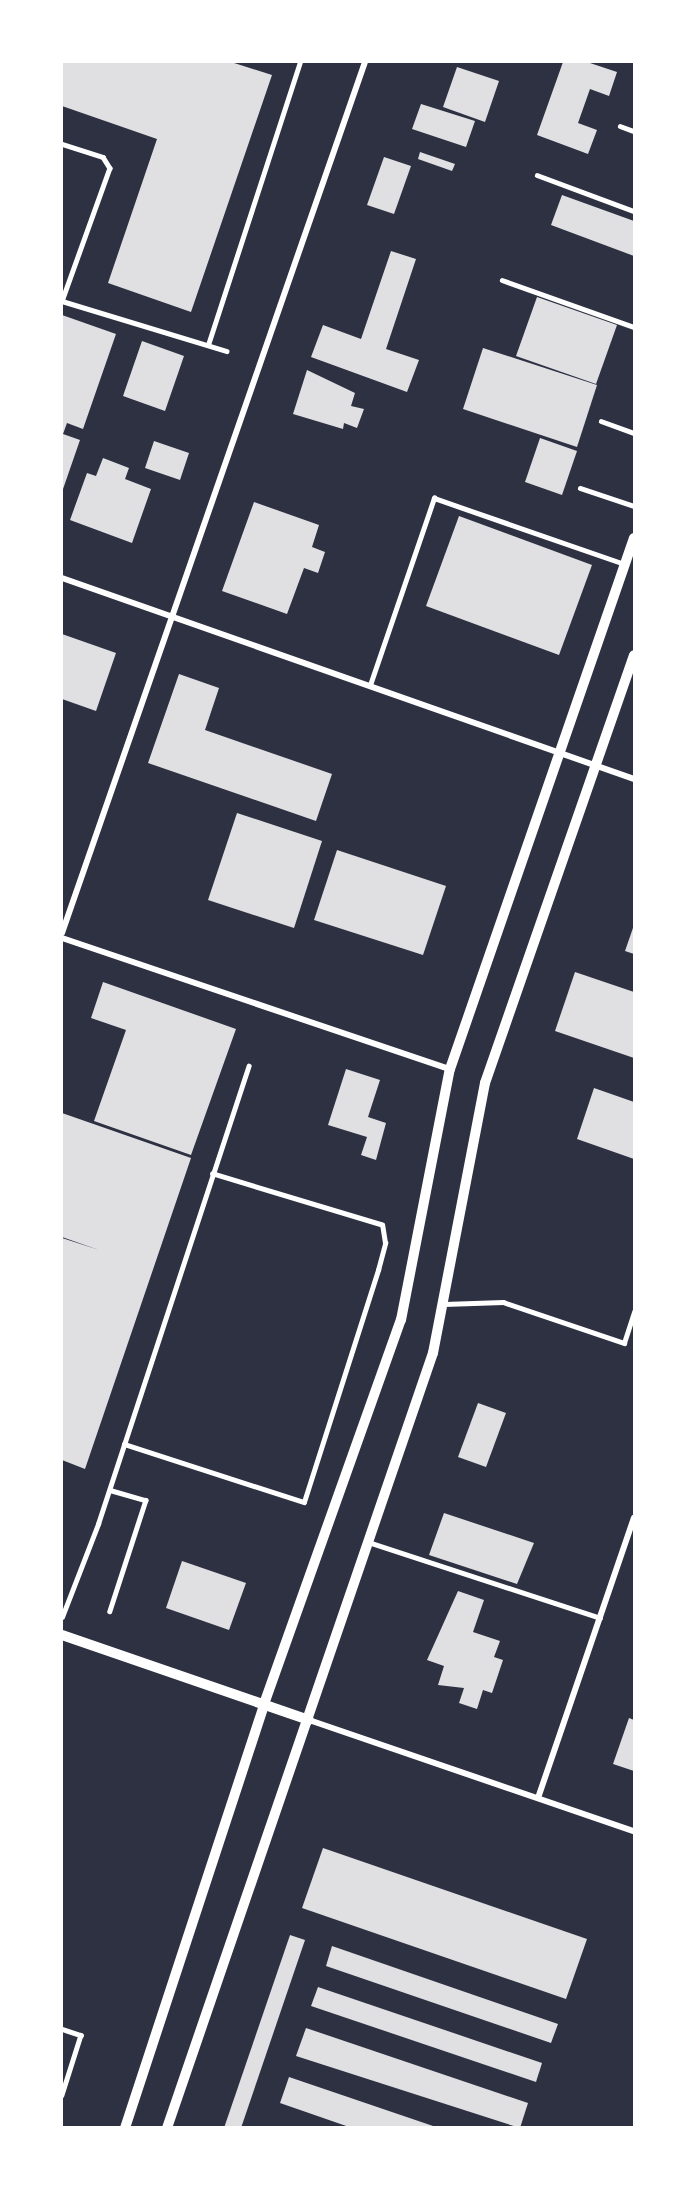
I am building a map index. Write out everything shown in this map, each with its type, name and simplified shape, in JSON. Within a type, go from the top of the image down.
[{"type":"street","points":[[62,933],[365,62]]},
{"type":"street","points":[[125,2127],[264,1704],[401,1320],[450,1069],[634,538]]},
{"type":"street","points":[[62,578],[634,778]]},
{"type":"street","points":[[167,2127],[309,1720],[433,1353],[485,1083],[634,655]]},
{"type":"street","points":[[62,938],[450,1069]]},
{"type":"street","points":[[538,1798],[634,1518]]},
{"type":"street","points":[[62,1635],[634,1831]]},
{"type":"lane","points":[[208,345],[300,62]]},
{"type":"lane","points":[[620,126],[634,131]]},
{"type":"lane","points":[[62,144],[103,157],[110,168],[62,301],[227,351]]},
{"type":"lane","points":[[537,175],[634,211]]},
{"type":"lane","points":[[502,280],[634,327]]},
{"type":"lane","points":[[601,421],[634,434]]},
{"type":"lane","points":[[580,488],[634,506]]},
{"type":"lane","points":[[370,685],[434,498],[626,564]]},
{"type":"lane","points":[[62,1617],[110,1490],[249,1066]]},
{"type":"lane","points":[[124,1444],[304,1502],[378,1270],[385,1243],[382,1225],[213,1174]]},
{"type":"lane","points":[[444,1304],[502,1302],[624,1343],[634,1312]]},
{"type":"lane","points":[[110,1490],[146,1500],[110,1611]]},
{"type":"lane","points":[[368,1542],[600,1618]]},
{"type":"lane","points":[[62,2029],[81,2035],[62,2095]]},
{"type":"building","points":[[62,62],[231,62],[272,75],[191,312],[108,283],[157,139],[62,106]]},
{"type":"building","points":[[563,62],[587,62],[617,72],[609,96],[590,89],[578,123],[597,130],[588,154],[537,135]]},
{"type":"building","points":[[457,67],[499,81],[485,122],[443,107]]},
{"type":"building","points":[[421,104],[475,121],[466,147],[412,129]]},
{"type":"building","points":[[420,152],[455,164],[452,171],[418,159]]},
{"type":"building","points":[[384,157],[411,166],[394,214],[367,205]]},
{"type":"building","points":[[562,195],[634,221],[634,256],[551,225]]},
{"type":"building","points":[[391,251],[416,259],[386,349],[419,360],[407,392],[311,357],[323,325],[361,339]]},
{"type":"building","points":[[537,297],[617,325],[596,384],[516,356]]},
{"type":"building","points":[[62,315],[116,334],[83,429],[67,423],[63,434],[80,440],[62,492]]},
{"type":"building","points":[[142,341],[184,356],[165,411],[123,396]]},
{"type":"building","points":[[483,348],[597,385],[577,447],[463,409]]},
{"type":"building","points":[[307,370],[355,393],[351,406],[364,409],[357,428],[344,423],[343,429],[293,414]]},
{"type":"building","points":[[540,438],[577,451],[562,495],[525,482]]},
{"type":"building","points":[[154,441],[189,453],[180,480],[145,468]]},
{"type":"building","points":[[103,458],[129,468],[125,479],[151,489],[132,543],[70,520],[87,473],[96,476]]},
{"type":"building","points":[[254,502],[319,525],[312,547],[325,552],[318,573],[304,568],[287,614],[222,591]]},
{"type":"building","points":[[459,516],[592,565],[559,655],[426,606]]},
{"type":"building","points":[[62,634],[116,653],[96,711],[62,699]]},
{"type":"building","points":[[179,674],[219,688],[205,730],[332,774],[316,821],[148,763]]},
{"type":"building","points":[[237,813],[322,841],[294,928],[208,900]]},
{"type":"building","points":[[337,850],[446,886],[423,955],[314,920]]},
{"type":"building","points":[[634,925],[634,954],[625,951]]},
{"type":"building","points":[[575,972],[634,992],[634,1058],[555,1031]]},
{"type":"building","points":[[103,982],[236,1029],[191,1155],[94,1121],[126,1030],[91,1018]]},
{"type":"building","points":[[346,1069],[380,1080],[368,1117],[386,1123],[376,1160],[361,1155],[367,1137],[328,1125]]},
{"type":"building","points":[[594,1088],[634,1102],[634,1159],[577,1139]]},
{"type":"building","points":[[62,1113],[191,1158],[85,1469],[62,1460],[62,1238],[99,1250],[62,1237]]},
{"type":"building","points":[[478,1403],[506,1413],[486,1467],[458,1457]]},
{"type":"building","points":[[444,1513],[534,1543],[517,1584],[429,1555]]},
{"type":"building","points":[[182,1561],[246,1583],[229,1630],[166,1608]]},
{"type":"building","points":[[458,1591],[484,1600],[473,1632],[500,1641],[494,1657],[503,1660],[492,1693],[483,1690],[477,1709],[459,1703],[464,1688],[438,1685],[444,1666],[427,1660]]},
{"type":"building","points":[[629,1718],[634,1720],[634,1771],[613,1764]]},
{"type":"building","points":[[323,1848],[587,1939],[566,1999],[302,1908]]},
{"type":"building","points":[[290,1935],[305,1940],[241,2128],[224,2128]]},
{"type":"building","points":[[332,1946],[558,2024],[551,2043],[326,1966]]},
{"type":"building","points":[[318,1987],[542,2063],[536,2082],[311,2006]]},
{"type":"building","points":[[306,2028],[528,2103],[520,2128],[296,2056]]},
{"type":"building","points":[[289,2077],[436,2128],[352,2128],[280,2103]]}]
